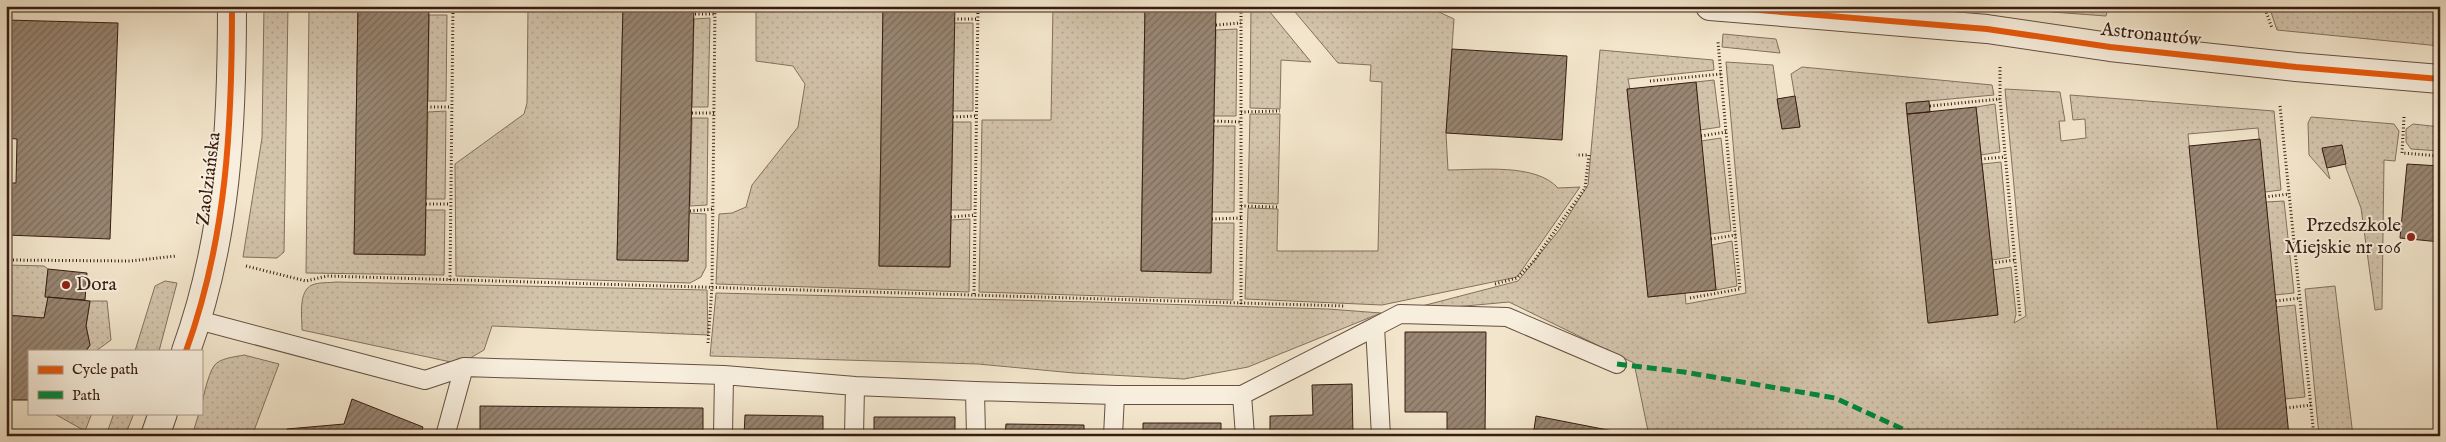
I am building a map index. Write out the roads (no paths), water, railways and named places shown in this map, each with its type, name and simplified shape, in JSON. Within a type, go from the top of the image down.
[{"type":"street","name":"Zaolziańska","points":[[186,350],[198,320],[212,260],[229,148],[232,6]]},
{"type":"street","name":"Astronautów","points":[[1710,6],[2002,32],[2296,67],[2440,79]]},
{"type":"street","points":[[155,436],[163,414]]},
{"type":"lane","points":[[198,320],[425,380],[464,367],[724,375],[855,386],[975,392],[1242,395],[1400,314],[1507,317],[1617,364]]},
{"type":"lane","points":[[1375,327],[1381,436]]},
{"type":"lane","points":[[445,436],[464,367]]},
{"type":"lane","points":[[723,436],[724,375]]},
{"type":"lane","points":[[854,436],[855,386]]},
{"type":"lane","points":[[975,392],[976,436]]},
{"type":"lane","points":[[1113,436],[1115,395]]},
{"type":"lane","points":[[1242,395],[1245,436]]},
{"type":"place","name":"Przedszkole Miejskie nr 106","points":[[2411,237]]},
{"type":"place","name":"Dora","points":[[66,285]]}]
